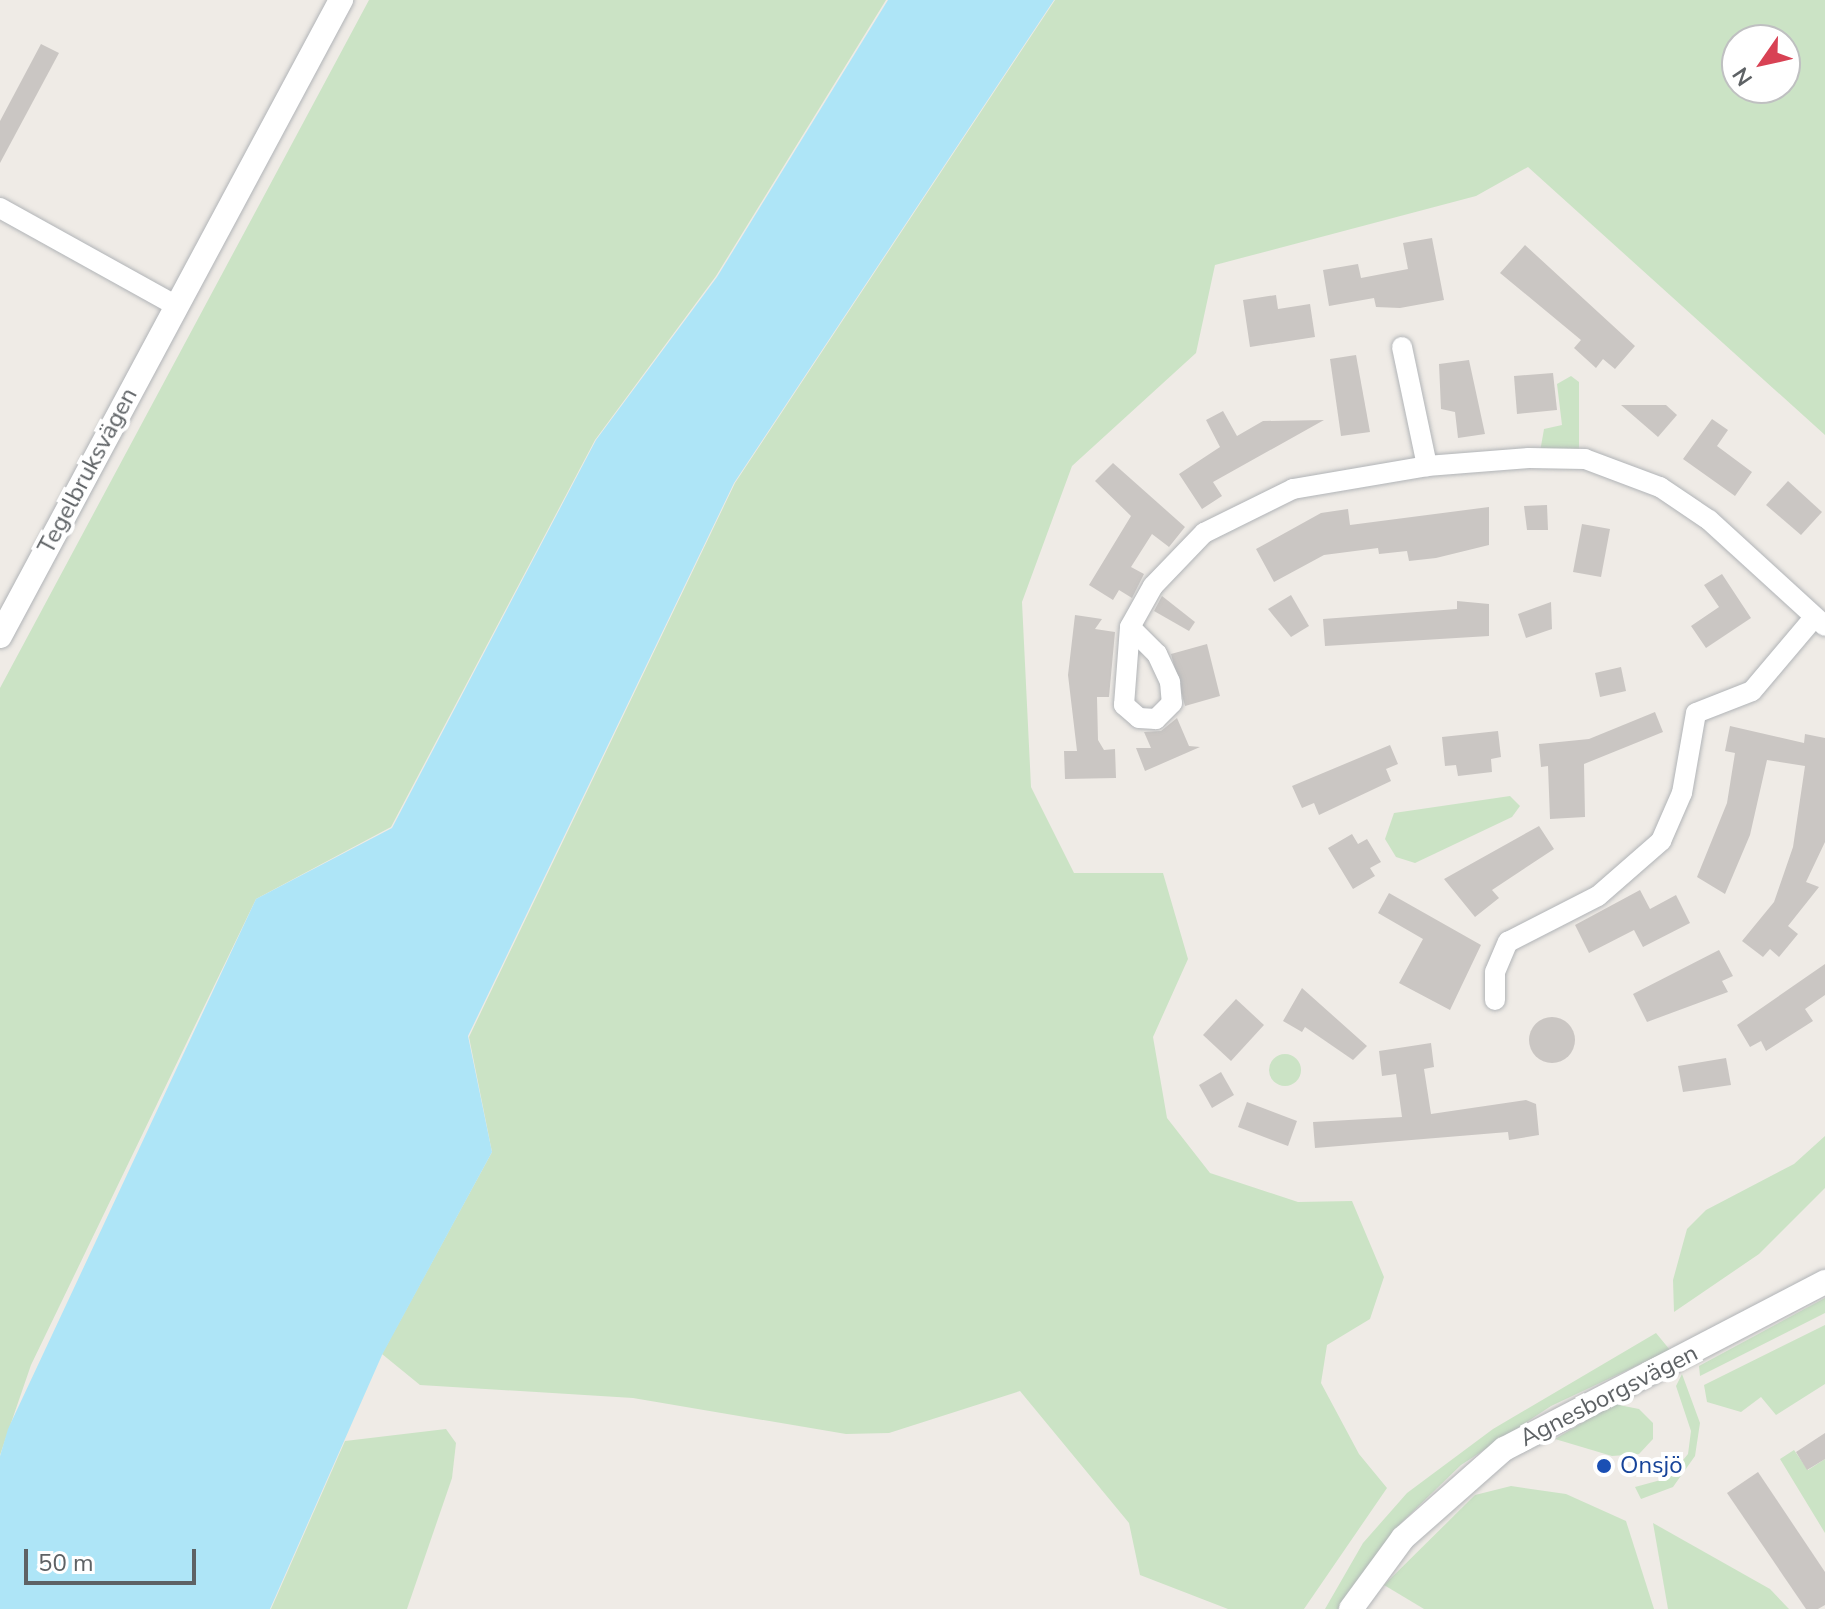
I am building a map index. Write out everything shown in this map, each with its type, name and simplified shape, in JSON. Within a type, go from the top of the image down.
[{"type":"street","name":"Tegelbruksvägen","points":[[0,636],[341,0]]},
{"type":"street","points":[[0,208],[177,306]]},
{"type":"street","points":[[1402,347],[1427,466]]},
{"type":"street","points":[[1130,627],[1163,574],[1204,533],[1270,496],[1427,466],[1529,458],[1613,467],[1709,520],[1818,623],[1752,691],[1696,713],[1682,793],[1661,841],[1598,896],[1508,942],[1495,972],[1495,1000]]},
{"type":"street","name":"Agnesborgsvägen","points":[[1351,1609],[1403,1538],[1496,1455],[1825,1282]]},
{"type":"green space","points":[[369,0],[886,0],[716,276],[595,440],[391,827],[256,899],[31,1365],[0,1455],[0,688]]},
{"type":"green space","points":[[1055,0],[1825,0],[1825,435],[1528,167],[1476,196],[1215,265],[1196,353],[1072,466],[1022,602],[1031,787],[1074,873],[1163,873],[1188,959],[1153,1037],[1167,1118],[1210,1173],[1298,1202],[1352,1201],[1384,1277],[1370,1319],[1327,1345],[1321,1383],[1359,1454],[1387,1488],[1304,1609],[1228,1609],[1140,1575],[1129,1523],[1020,1391],[889,1433],[846,1434],[633,1398],[420,1385],[382,1354],[492,1152],[469,1037],[735,483]]},
{"type":"green space","points":[[1571,376],[1579,382],[1579,449],[1540,452],[1544,429],[1562,425],[1557,384]]},
{"type":"green space","points":[[1510,796],[1520,806],[1512,817],[1415,863],[1396,857],[1385,839],[1394,813]]},
{"type":"green space","points":[[1285,1054],[1297,1058],[1301,1070],[1297,1082],[1285,1086],[1273,1082],[1269,1070],[1273,1058]]},
{"type":"green space","points":[[1825,1136],[1825,1188],[1759,1254],[1674,1312],[1673,1280],[1687,1229],[1706,1210],[1794,1164]]},
{"type":"green space","points":[[1825,1298],[1825,1313],[1700,1376],[1699,1366]]},
{"type":"green space","points":[[1825,1325],[1825,1384],[1776,1415],[1761,1397],[1741,1412],[1707,1402],[1704,1385]]},
{"type":"green space","points":[[1656,1333],[1670,1350],[1551,1406],[1461,1465],[1401,1523],[1338,1609],[1325,1609],[1363,1543],[1407,1493],[1493,1429]]},
{"type":"green space","points":[[1682,1374],[1700,1423],[1695,1456],[1673,1487],[1641,1499],[1635,1487],[1668,1478],[1688,1454],[1691,1431],[1676,1386]]},
{"type":"green space","points":[[1614,1404],[1639,1409],[1653,1423],[1653,1439],[1639,1454],[1612,1456],[1555,1439]]},
{"type":"green space","points":[[446,1429],[456,1443],[452,1478],[407,1609],[271,1609],[345,1441]]},
{"type":"green space","points":[[1794,1450],[1808,1470],[1825,1459],[1825,1533],[1780,1459]]},
{"type":"green space","points":[[1511,1486],[1566,1494],[1626,1521],[1654,1609],[1424,1609],[1384,1585],[1475,1495]]},
{"type":"green space","points":[[1653,1523],[1770,1589],[1789,1609],[1668,1609]]},
{"type":"water","points":[[888,0],[1054,0],[734,483],[468,1036],[492,1152],[382,1355],[270,1609],[0,1609],[0,1456],[8,1429],[256,899],[392,828],[596,440],[717,277]]},
{"type":"building","points":[[41,44],[59,53],[0,163],[0,121]]},
{"type":"building","points":[[1432,238],[1444,300],[1400,308],[1376,307],[1374,298],[1329,306],[1323,270],[1358,264],[1361,278],[1408,269],[1403,243]]},
{"type":"building","points":[[1525,245],[1635,346],[1615,369],[1603,359],[1596,368],[1574,348],[1581,340],[1500,273]]},
{"type":"building","points":[[1276,295],[1278,309],[1310,304],[1315,337],[1250,347],[1243,300]]},
{"type":"building","points":[[1356,355],[1370,432],[1341,436],[1330,359]]},
{"type":"building","points":[[1469,360],[1485,434],[1458,438],[1455,412],[1441,409],[1439,364]]},
{"type":"building","points":[[1553,373],[1557,410],[1517,414],[1514,376]]},
{"type":"building","points":[[1621,405],[1666,405],[1677,415],[1658,437]]},
{"type":"building","points":[[1223,411],[1237,436],[1263,421],[1324,420],[1213,482],[1222,496],[1202,509],[1179,474],[1220,447],[1206,420]]},
{"type":"building","points":[[1712,419],[1728,430],[1717,446],[1752,472],[1735,496],[1683,459]]},
{"type":"building","points":[[1113,463],[1185,527],[1169,547],[1152,534],[1131,567],[1144,574],[1132,598],[1119,590],[1113,600],[1089,585],[1131,516],[1095,481]]},
{"type":"building","points":[[1788,481],[1822,512],[1801,535],[1766,505]]},
{"type":"building","points":[[1547,505],[1548,530],[1527,530],[1524,506]]},
{"type":"building","points":[[1489,507],[1489,545],[1436,558],[1409,561],[1407,551],[1379,554],[1378,548],[1324,555],[1274,582],[1256,549],[1321,513],[1348,509],[1350,525]]},
{"type":"building","points":[[1582,524],[1610,529],[1601,577],[1573,572]]},
{"type":"building","points":[[1722,574],[1751,618],[1706,648],[1691,626],[1719,607],[1704,585]]},
{"type":"building","points":[[1291,595],[1309,626],[1291,637],[1268,609]]},
{"type":"building","points":[[1162,596],[1195,622],[1189,631],[1154,611]]},
{"type":"building","points":[[1457,601],[1489,604],[1489,636],[1325,646],[1323,619],[1457,609]]},
{"type":"building","points":[[1551,602],[1552,629],[1526,638],[1518,614]]},
{"type":"building","points":[[1075,615],[1102,619],[1095,629],[1115,632],[1109,697],[1097,697],[1098,740],[1104,750],[1115,749],[1116,778],[1065,779],[1064,751],[1077,751],[1068,675]]},
{"type":"building","points":[[1207,644],[1220,696],[1185,706],[1171,654]]},
{"type":"building","points":[[1621,667],[1626,691],[1600,697],[1595,673]]},
{"type":"building","points":[[1655,712],[1663,732],[1584,764],[1585,817],[1550,819],[1548,766],[1541,767],[1539,744],[1589,739]]},
{"type":"building","points":[[1177,718],[1189,746],[1200,747],[1145,771],[1136,748],[1151,748],[1144,732],[1161,731]]},
{"type":"building","points":[[1730,726],[1804,743],[1805,734],[1825,738],[1825,842],[1806,882],[1819,887],[1788,926],[1798,934],[1779,957],[1770,949],[1763,957],[1742,941],[1774,902],[1793,847],[1805,766],[1767,760],[1750,835],[1725,894],[1697,877],[1727,803],[1735,753],[1725,751]]},
{"type":"building","points":[[1498,731],[1501,757],[1491,759],[1492,772],[1458,776],[1456,765],[1445,766],[1442,737]]},
{"type":"building","points":[[1390,745],[1398,764],[1386,769],[1391,781],[1319,815],[1314,803],[1302,808],[1292,786]]},
{"type":"building","points":[[1539,826],[1554,849],[1492,890],[1499,898],[1475,917],[1444,879]]},
{"type":"building","points":[[1352,834],[1358,844],[1367,839],[1381,862],[1370,868],[1375,876],[1353,889],[1328,848]]},
{"type":"building","points":[[1640,890],[1650,909],[1676,895],[1690,923],[1643,947],[1634,930],[1589,953],[1575,925]]},
{"type":"building","points":[[1389,893],[1481,945],[1450,1010],[1399,983],[1423,939],[1378,913]]},
{"type":"building","points":[[1719,950],[1733,976],[1722,981],[1728,992],[1647,1022],[1633,994]]},
{"type":"building","points":[[1825,964],[1825,995],[1805,1009],[1813,1021],[1766,1051],[1761,1041],[1750,1047],[1737,1025]]},
{"type":"building","points":[[1302,988],[1367,1046],[1353,1060],[1305,1027],[1302,1032],[1283,1021]]},
{"type":"building","points":[[1236,999],[1264,1025],[1231,1061],[1203,1035]]},
{"type":"building","points":[[1552,1017],[1569,1023],[1575,1040],[1569,1057],[1552,1063],[1535,1057],[1529,1040],[1535,1023]]},
{"type":"building","points":[[1431,1043],[1434,1067],[1424,1069],[1431,1114],[1526,1100],[1536,1104],[1539,1135],[1509,1140],[1508,1132],[1315,1148],[1313,1122],[1402,1117],[1396,1074],[1382,1076],[1379,1051]]},
{"type":"building","points":[[1726,1058],[1731,1085],[1683,1092],[1678,1066]]},
{"type":"building","points":[[1221,1072],[1234,1095],[1212,1108],[1199,1085]]},
{"type":"building","points":[[1247,1102],[1297,1121],[1288,1146],[1238,1127]]},
{"type":"building","points":[[1825,1433],[1825,1459],[1807,1470],[1796,1452]]},
{"type":"building","points":[[1758,1472],[1825,1572],[1825,1605],[1818,1609],[1806,1609],[1727,1493]]},
{"type":"place","name":"Onsjö","points":[[1604,1466]]}]
